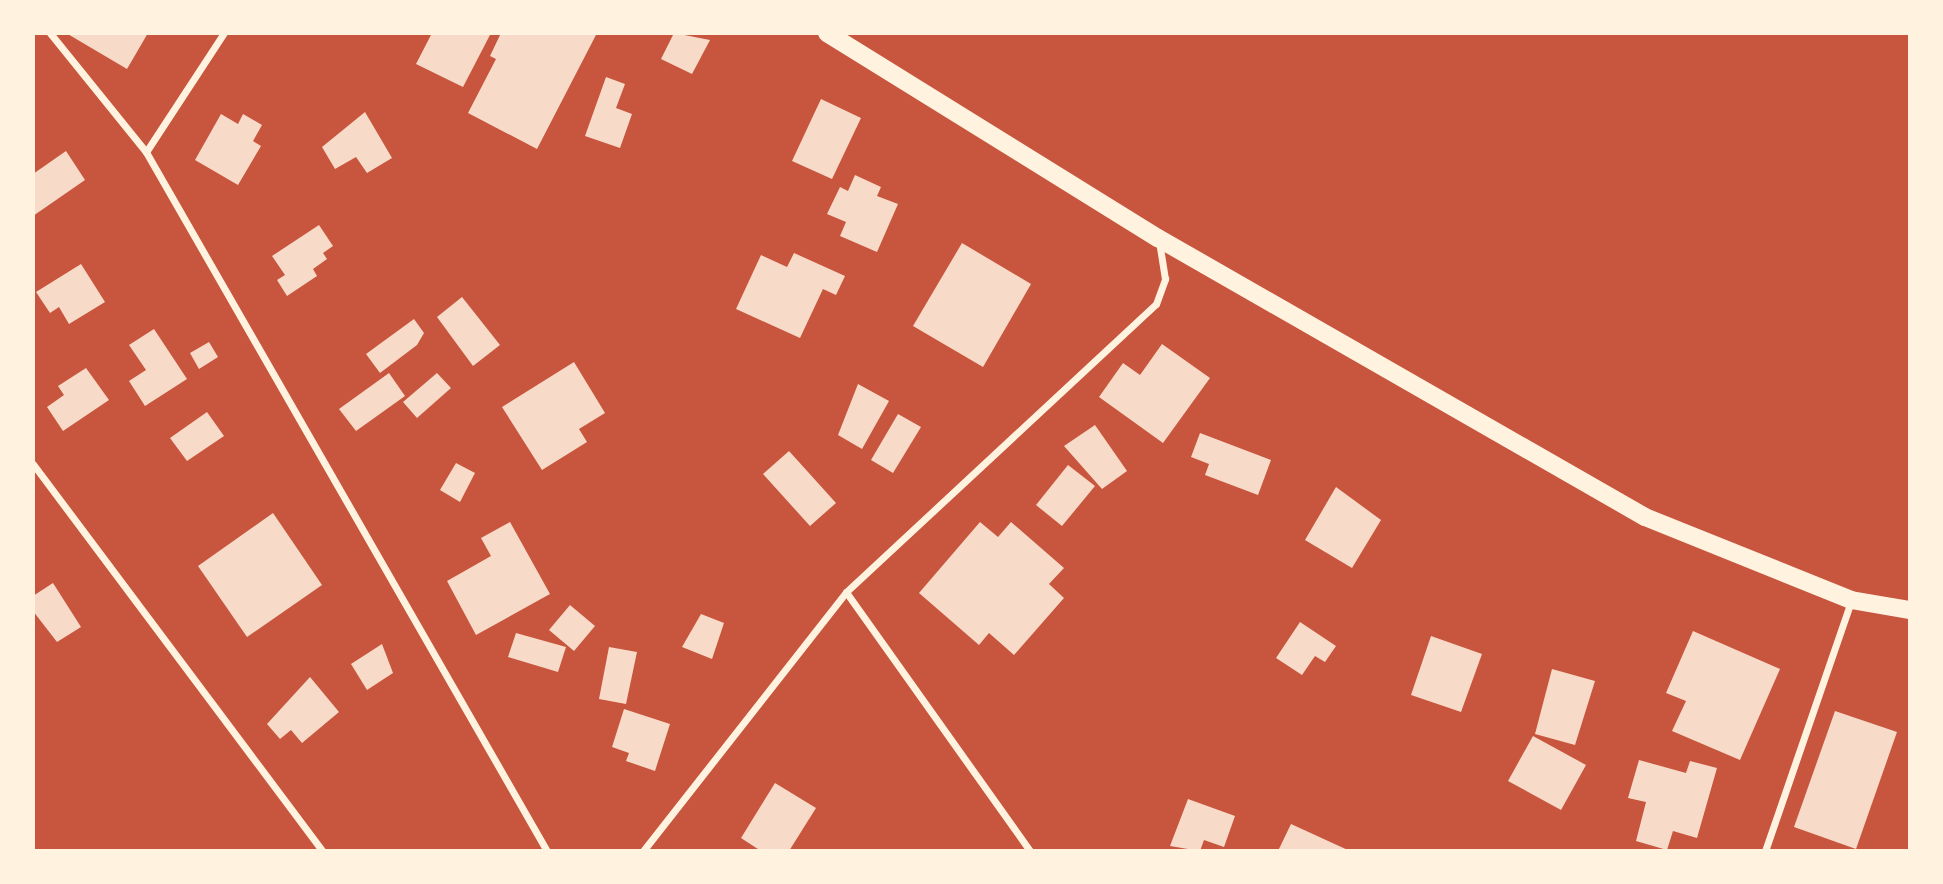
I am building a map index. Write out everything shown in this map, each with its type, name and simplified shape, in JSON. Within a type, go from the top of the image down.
[{"type":"main road","points":[[827,33],[1158,238],[1645,517],[1852,600],[1910,610]]},
{"type":"street","points":[[50,33],[146,152],[547,851]]},
{"type":"street","points":[[146,152],[224,33]]},
{"type":"street","points":[[643,851],[846,592],[1156,304],[1166,279],[1158,238]]},
{"type":"street","points":[[33,464],[323,851]]},
{"type":"street","points":[[846,592],[1030,851]]},
{"type":"street","points":[[1765,851],[1852,600]]},
{"type":"building","points":[[66,33],[148,33],[127,69]]},
{"type":"building","points":[[432,33],[491,33],[463,87],[416,64]]},
{"type":"building","points":[[501,33],[597,33],[537,149],[468,113],[496,59],[490,56]]},
{"type":"building","points":[[674,33],[710,40],[692,74],[661,59]]},
{"type":"building","points":[[606,77],[625,84],[616,108],[632,114],[620,148],[585,136]]},
{"type":"building","points":[[821,99],[861,118],[832,179],[792,161]]},
{"type":"building","points":[[365,112],[392,158],[367,173],[356,157],[335,169],[322,147]]},
{"type":"building","points":[[221,114],[238,124],[243,114],[262,125],[253,141],[261,146],[238,185],[195,160]]},
{"type":"building","points":[[66,151],[85,180],[33,216],[33,174]]},
{"type":"building","points":[[855,175],[881,187],[877,196],[898,204],[877,252],[840,236],[846,222],[827,214],[840,187],[848,191]]},
{"type":"building","points":[[319,225],[333,246],[323,253],[327,259],[313,269],[317,276],[287,296],[277,280],[285,275],[272,256]]},
{"type":"building","points":[[962,243],[1031,284],[983,367],[913,326]]},
{"type":"building","points":[[794,253],[845,276],[836,295],[823,289],[800,338],[736,309],[761,255],[787,267]]},
{"type":"building","points":[[81,264],[105,302],[69,324],[59,307],[50,313],[36,292]]},
{"type":"building","points":[[462,297],[500,345],[473,366],[437,317]]},
{"type":"building","points":[[414,319],[424,333],[417,345],[380,373],[366,354]]},
{"type":"building","points":[[154,329],[187,379],[145,406],[129,381],[146,370],[129,345]]},
{"type":"building","points":[[209,342],[218,357],[199,369],[190,353]]},
{"type":"building","points":[[1162,344],[1210,378],[1163,443],[1099,397],[1123,363],[1140,375]]},
{"type":"building","points":[[574,362],[605,413],[579,429],[587,442],[542,470],[502,407]]},
{"type":"building","points":[[86,368],[109,400],[63,431],[47,407],[64,395],[58,386]]},
{"type":"building","points":[[389,373],[405,396],[356,431],[339,409]]},
{"type":"building","points":[[437,373],[451,388],[417,418],[403,402]]},
{"type":"building","points":[[858,384],[889,401],[862,449],[838,435]]},
{"type":"building","points":[[207,412],[224,436],[187,461],[170,438]]},
{"type":"building","points":[[898,414],[921,427],[893,473],[871,460]]},
{"type":"building","points":[[1095,425],[1127,471],[1102,489],[1064,446]]},
{"type":"building","points":[[1200,433],[1271,460],[1258,495],[1205,475],[1209,464],[1191,457]]},
{"type":"building","points":[[789,451],[836,503],[810,526],[763,474]]},
{"type":"building","points":[[456,463],[475,473],[460,502],[440,490]]},
{"type":"building","points":[[1068,465],[1095,486],[1062,526],[1036,505]]},
{"type":"building","points":[[1336,487],[1381,520],[1352,568],[1305,540]]},
{"type":"building","points":[[273,513],[322,585],[247,637],[198,566]]},
{"type":"building","points":[[510,522],[550,594],[476,635],[447,581],[491,556],[481,538]]},
{"type":"building","points":[[980,522],[998,537],[1011,522],[1064,568],[1049,584],[1064,598],[1014,655],[989,633],[979,645],[919,593]]},
{"type":"building","points":[[53,583],[81,627],[57,642],[33,611],[33,596]]},
{"type":"building","points":[[570,605],[595,626],[574,651],[549,630]]},
{"type":"building","points":[[701,614],[724,623],[712,659],[682,647]]},
{"type":"building","points":[[1300,622],[1336,646],[1325,662],[1315,656],[1302,675],[1276,658]]},
{"type":"building","points":[[1693,631],[1780,669],[1740,760],[1672,731],[1686,701],[1666,693]]},
{"type":"building","points":[[516,633],[566,647],[558,672],[508,657]]},
{"type":"building","points":[[1431,636],[1482,654],[1461,712],[1411,695]]},
{"type":"building","points":[[382,644],[393,673],[367,690],[351,664]]},
{"type":"building","points":[[609,647],[637,652],[626,704],[599,699]]},
{"type":"building","points":[[1552,669],[1595,681],[1575,745],[1535,734]]},
{"type":"building","points":[[310,677],[339,712],[302,743],[291,730],[280,739],[267,724]]},
{"type":"building","points":[[624,709],[670,724],[655,771],[626,761],[629,753],[612,747]]},
{"type":"building","points":[[1835,711],[1897,732],[1856,849],[1794,827]]},
{"type":"building","points":[[1533,736],[1586,765],[1561,810],[1508,781]]},
{"type":"building","points":[[1639,760],[1686,773],[1690,761],[1717,768],[1697,838],[1673,831],[1667,850],[1636,841],[1646,802],[1628,798]]},
{"type":"building","points":[[775,783],[816,808],[789,851],[761,851],[741,838]]},
{"type":"building","points":[[1188,799],[1235,816],[1224,847],[1204,840],[1200,851],[1170,846]]},
{"type":"building","points":[[1291,824],[1350,851],[1278,851]]}]
